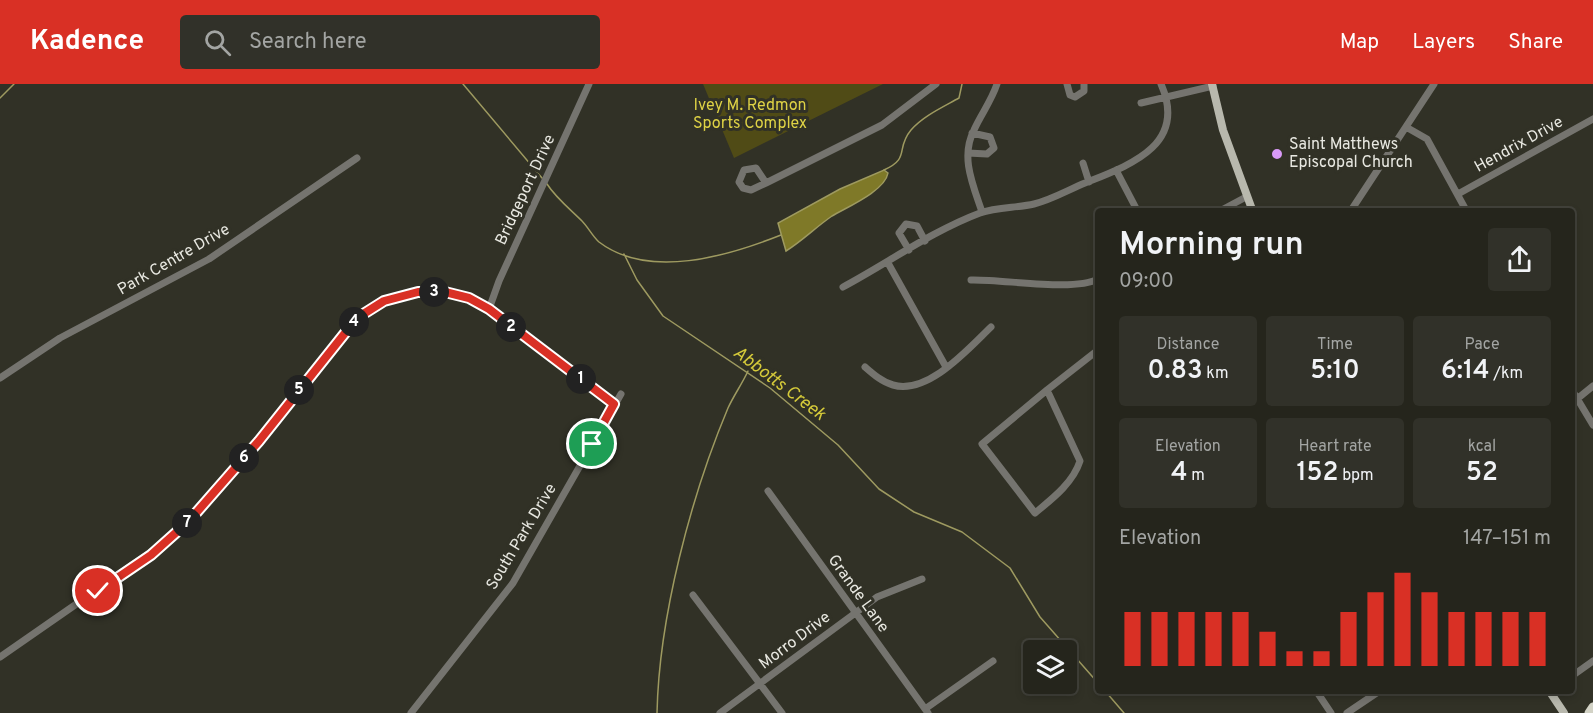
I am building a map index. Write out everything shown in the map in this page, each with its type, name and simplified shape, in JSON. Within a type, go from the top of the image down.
[{"type":"highway","points":[[1589,713],[1593,707]]},
{"type":"main road","points":[[1212,85],[1223,130],[1251,208]]},
{"type":"main road","points":[[1551,694],[1564,713]]},
{"type":"street","name":"Bridgeport Drive","points":[[489,309],[499,281],[589,84]]},
{"type":"street","points":[[766,183],[882,125],[936,84]]},
{"type":"street","points":[[982,212],[969,170],[968,153],[972,133],[990,105],[997,84]]},
{"type":"street","points":[[1067,84],[1070,95],[1075,97],[1084,91],[1084,84]]},
{"type":"street","points":[[843,287],[982,212],[1036,204],[1116,170],[1146,154],[1162,137],[1167,120],[1167,96],[1161,84]]},
{"type":"street","points":[[1353,208],[1434,84]]},
{"type":"street","points":[[1141,103],[1212,85]]},
{"type":"street","name":"Hendrix Drive","points":[[1458,194],[1593,119]]},
{"type":"street","points":[[1406,127],[1426,139],[1465,208]]},
{"type":"street","points":[[968,153],[987,154],[994,148],[990,137],[972,133]]},
{"type":"street","name":"Park Centre Drive","points":[[0,378],[60,338],[209,260],[357,158]]},
{"type":"street","points":[[1083,164],[1089,182]]},
{"type":"street","points":[[1116,170],[1136,208]]},
{"type":"street","points":[[1225,208],[1246,197]]},
{"type":"street","points":[[909,250],[899,233],[906,224],[917,226],[926,241]]},
{"type":"street","points":[[888,263],[946,367]]},
{"type":"street","points":[[970,280],[1078,285],[1095,280]]},
{"type":"street","points":[[0,657],[170,539],[259,441],[357,318],[384,301],[418,292],[445,292],[469,298],[489,309],[614,404]]},
{"type":"street","points":[[865,368],[890,385],[906,387],[921,384],[946,367],[991,327]]},
{"type":"street","points":[[1047,390],[1080,461],[1060,493],[1035,513],[981,444],[1047,390],[1095,352]]},
{"type":"street","points":[[1578,399],[1593,386]]},
{"type":"street","name":"South Park Drive","points":[[411,713],[513,583],[621,394]]},
{"type":"street","points":[[1575,394],[1593,425]]},
{"type":"street","name":"Grande Lane","points":[[768,491],[927,711]]},
{"type":"street","name":"Morro Drive","points":[[720,713],[877,597],[922,579]]},
{"type":"street","points":[[693,596],[782,713]]},
{"type":"street","points":[[927,711],[993,661]]},
{"type":"street","points":[[1575,674],[1593,661]]},
{"type":"street","points":[[1318,694],[1331,713]]},
{"type":"street","points":[[1347,713],[1374,694]]},
{"type":"green space","name":"Ivey M. Redmon Sports Complex","points":[[703,84],[883,84],[734,158]]},
{"type":"shaded area","points":[[884,170],[888,173],[885,180],[873,192],[832,216],[786,251],[778,223],[840,189]]},
{"type":"waterway","points":[[0,98],[14,84]]},
{"type":"waterway","name":"Abbotts Creek","points":[[463,84],[542,178]]},
{"type":"waterway","points":[[884,170],[892,166],[900,157],[906,137],[921,120],[959,98],[962,84]]},
{"type":"waterway","points":[[547,184],[599,242],[619,253],[641,260],[689,261],[737,250],[781,235]]},
{"type":"waterway","name":"Abbotts Creek","points":[[624,254],[637,280],[663,316],[770,388],[838,445],[879,489],[914,512],[962,532],[1010,568],[1040,617],[1095,680]]},
{"type":"waterway","points":[[657,713],[664,637],[679,557],[714,442],[728,408],[748,371]]},
{"type":"waterway","name":"Abbotts Creek","points":[[1108,694],[1124,713]]},
{"type":"place","name":"Saint Matthews Episcopal Church","points":[[1277,154]]},
{"type":"route","points":[[98,591],[151,555],[189,521],[259,441],[357,318],[384,301],[418,292],[445,292],[469,298],[489,309],[614,404],[592,444]]}]
